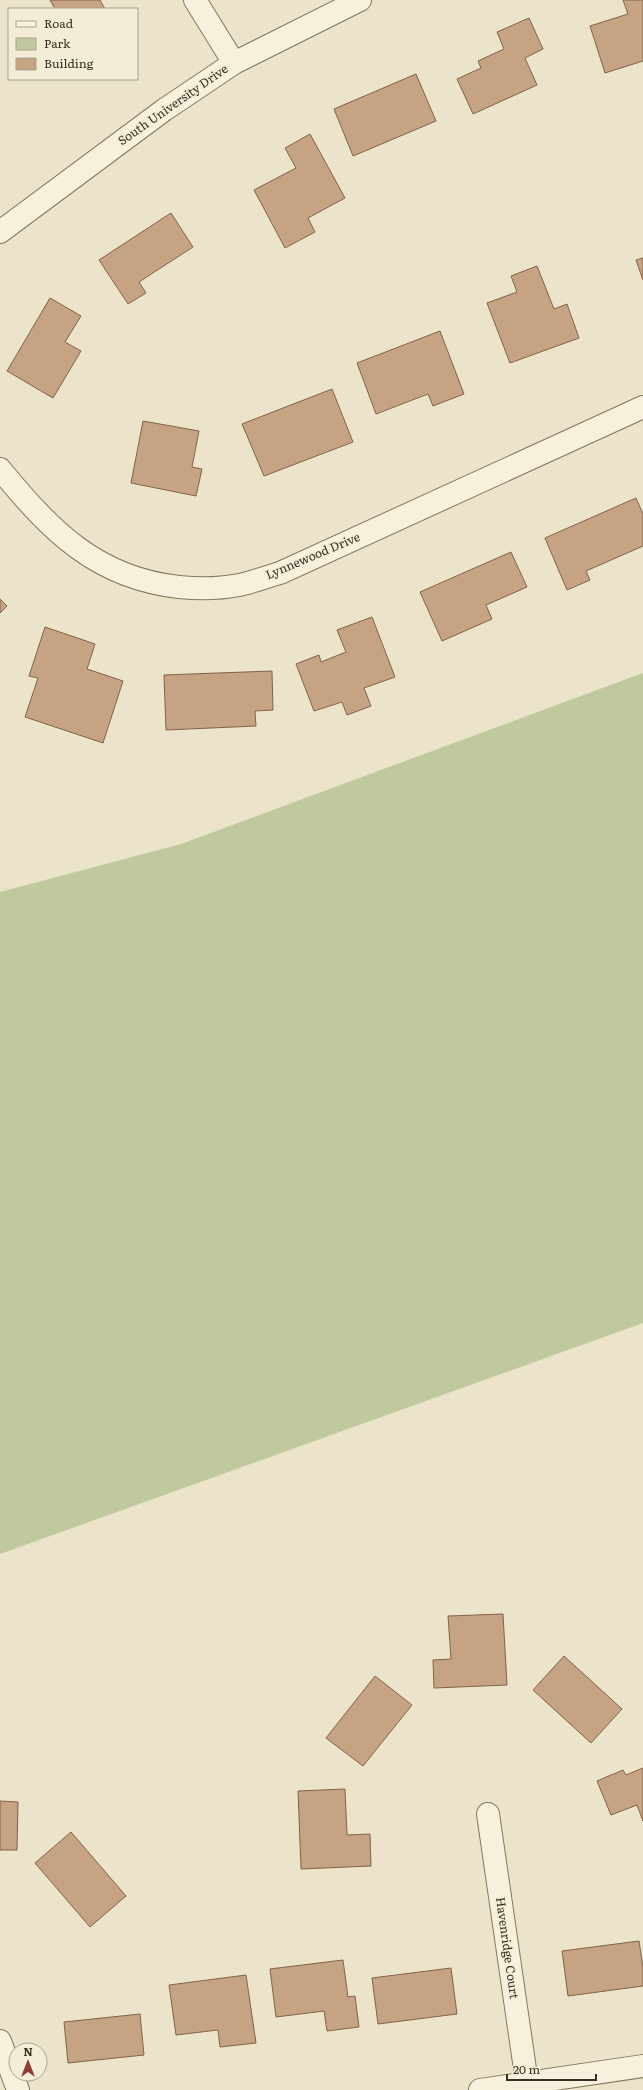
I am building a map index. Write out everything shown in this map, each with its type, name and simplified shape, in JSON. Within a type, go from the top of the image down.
[{"type":"street","points":[[195,0],[234,63]]},
{"type":"street","name":"South University Drive","points":[[0,232],[164,110],[234,63],[360,0]]},
{"type":"street","name":"Lynnewood Drive","points":[[0,469],[61,536],[90,558],[121,574],[159,584],[201,589],[239,585],[280,573],[643,407]]},
{"type":"street","name":"Havenridge Court","points":[[488,1814],[527,2083]]},
{"type":"street","points":[[0,2042],[18,2090]]},
{"type":"street","points":[[480,2090],[643,2066]]},
{"type":"green space","points":[[643,673],[643,1323],[0,1554],[0,892],[181,844]]},
{"type":"building","points":[[50,0],[100,0],[104,8],[54,8]]},
{"type":"building","points":[[623,0],[643,0],[643,61],[605,73],[590,26],[628,14]]},
{"type":"building","points":[[529,18],[543,49],[525,58],[537,85],[473,114],[457,79],[481,68],[478,61],[504,49],[497,32]]},
{"type":"building","points":[[416,74],[436,121],[353,156],[334,109]]},
{"type":"building","points":[[310,134],[345,198],[308,218],[315,232],[285,248],[254,190],[296,168],[285,148]]},
{"type":"building","points":[[171,213],[193,247],[139,282],[146,293],[128,304],[99,260]]},
{"type":"building","points":[[643,258],[643,280],[636,260]]},
{"type":"building","points":[[537,266],[554,309],[567,304],[579,338],[510,363],[487,303],[517,292],[511,276]]},
{"type":"building","points":[[50,298],[81,316],[65,342],[81,351],[53,398],[7,371]]},
{"type":"building","points":[[440,331],[464,394],[433,406],[428,394],[376,414],[357,363]]},
{"type":"building","points":[[332,389],[353,442],[264,476],[242,424]]},
{"type":"building","points":[[143,421],[199,431],[192,467],[202,469],[196,496],[131,483]]},
{"type":"building","points":[[636,498],[643,514],[643,546],[586,571],[590,580],[567,590],[545,538]]},
{"type":"building","points":[[511,552],[527,587],[486,605],[492,619],[442,641],[420,592]]},
{"type":"building","points":[[0,599],[7,606],[0,613]]},
{"type":"building","points":[[372,617],[395,677],[364,688],[371,706],[347,715],[342,702],[314,711],[296,664],[319,655],[321,662],[346,652],[337,630]]},
{"type":"building","points":[[45,627],[95,644],[87,669],[123,681],[103,743],[25,717],[38,678],[29,676]]},
{"type":"building","points":[[272,671],[273,710],[255,711],[256,726],[166,730],[164,675]]},
{"type":"building","points":[[503,1614],[507,1685],[434,1688],[433,1660],[451,1659],[448,1616]]},
{"type":"building","points":[[564,1656],[622,1709],[591,1743],[533,1690]]},
{"type":"building","points":[[375,1676],[412,1705],[363,1766],[326,1738]]},
{"type":"building","points":[[643,1768],[643,1821],[637,1805],[611,1815],[597,1781],[623,1770],[626,1775]]},
{"type":"building","points":[[345,1789],[347,1835],[370,1834],[371,1866],[301,1869],[298,1791]]},
{"type":"building","points":[[0,1801],[18,1802],[17,1850],[0,1850]]},
{"type":"building","points":[[71,1832],[126,1896],[90,1927],[35,1863]]},
{"type":"building","points":[[639,1941],[643,1967],[643,1986],[568,1996],[562,1951]]},
{"type":"building","points":[[343,1960],[348,1997],[355,1996],[359,2027],[327,2031],[324,2011],[276,2017],[270,1969]]},
{"type":"building","points":[[451,1968],[457,2014],[378,2024],[372,1978]]},
{"type":"building","points":[[246,1975],[256,2043],[220,2047],[218,2030],[176,2035],[169,1985]]},
{"type":"building","points":[[140,2014],[144,2055],[68,2063],[64,2022]]}]
